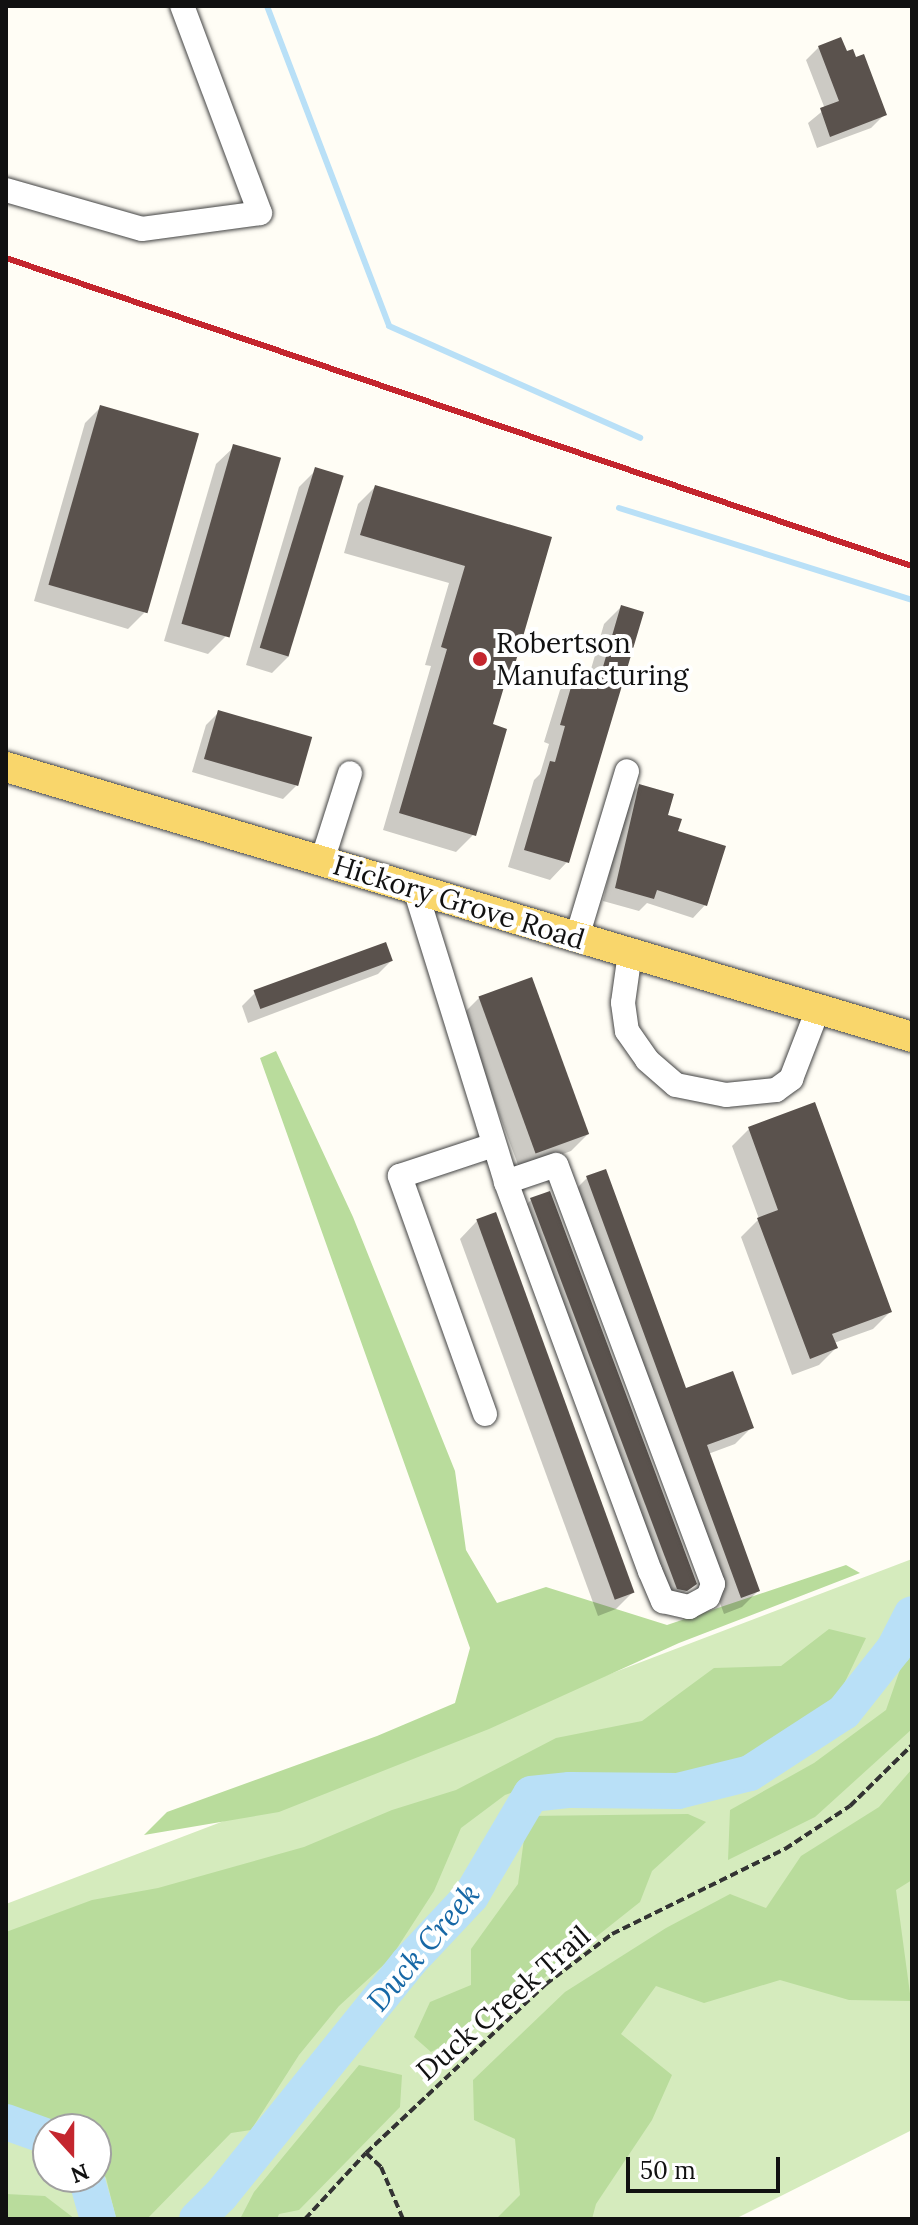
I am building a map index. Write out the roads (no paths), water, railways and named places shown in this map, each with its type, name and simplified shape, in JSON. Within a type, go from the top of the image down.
[{"type":"main road","name":"Hickory Grove Road","points":[[6,767],[912,1037]]},
{"type":"lane","points":[[6,190],[142,229],[260,213],[182,6]]},
{"type":"lane","points":[[577,937],[627,771]]},
{"type":"lane","points":[[322,861],[350,773]]},
{"type":"lane","points":[[415,889],[506,1182],[650,1571],[663,1601],[689,1607],[708,1597],[713,1584],[556,1165],[506,1182]]},
{"type":"lane","points":[[630,953],[623,1003],[627,1031],[647,1060],[676,1085],[726,1095],[776,1090],[791,1079],[818,1009]]},
{"type":"lane","points":[[485,1414],[400,1176],[494,1145]]},
{"type":"waterway","points":[[267,6],[389,326],[640,438]]},
{"type":"waterway","points":[[619,508],[912,600]]},
{"type":"waterway","name":"Duck Creek","points":[[197,2219],[221,2195],[408,1963],[471,1896],[531,1794],[570,1790],[678,1791],[750,1773],[844,1712],[894,1649],[912,1614]]},
{"type":"waterway","name":"Duck Creek","points":[[6,2122],[32,2131]]},
{"type":"waterway","name":"Duck Creek","points":[[91,2193],[98,2219]]},
{"type":"railway","points":[[6,258],[912,566]]},
{"type":"place","name":"Robertson Manufacturing","points":[[480,659]]}]
